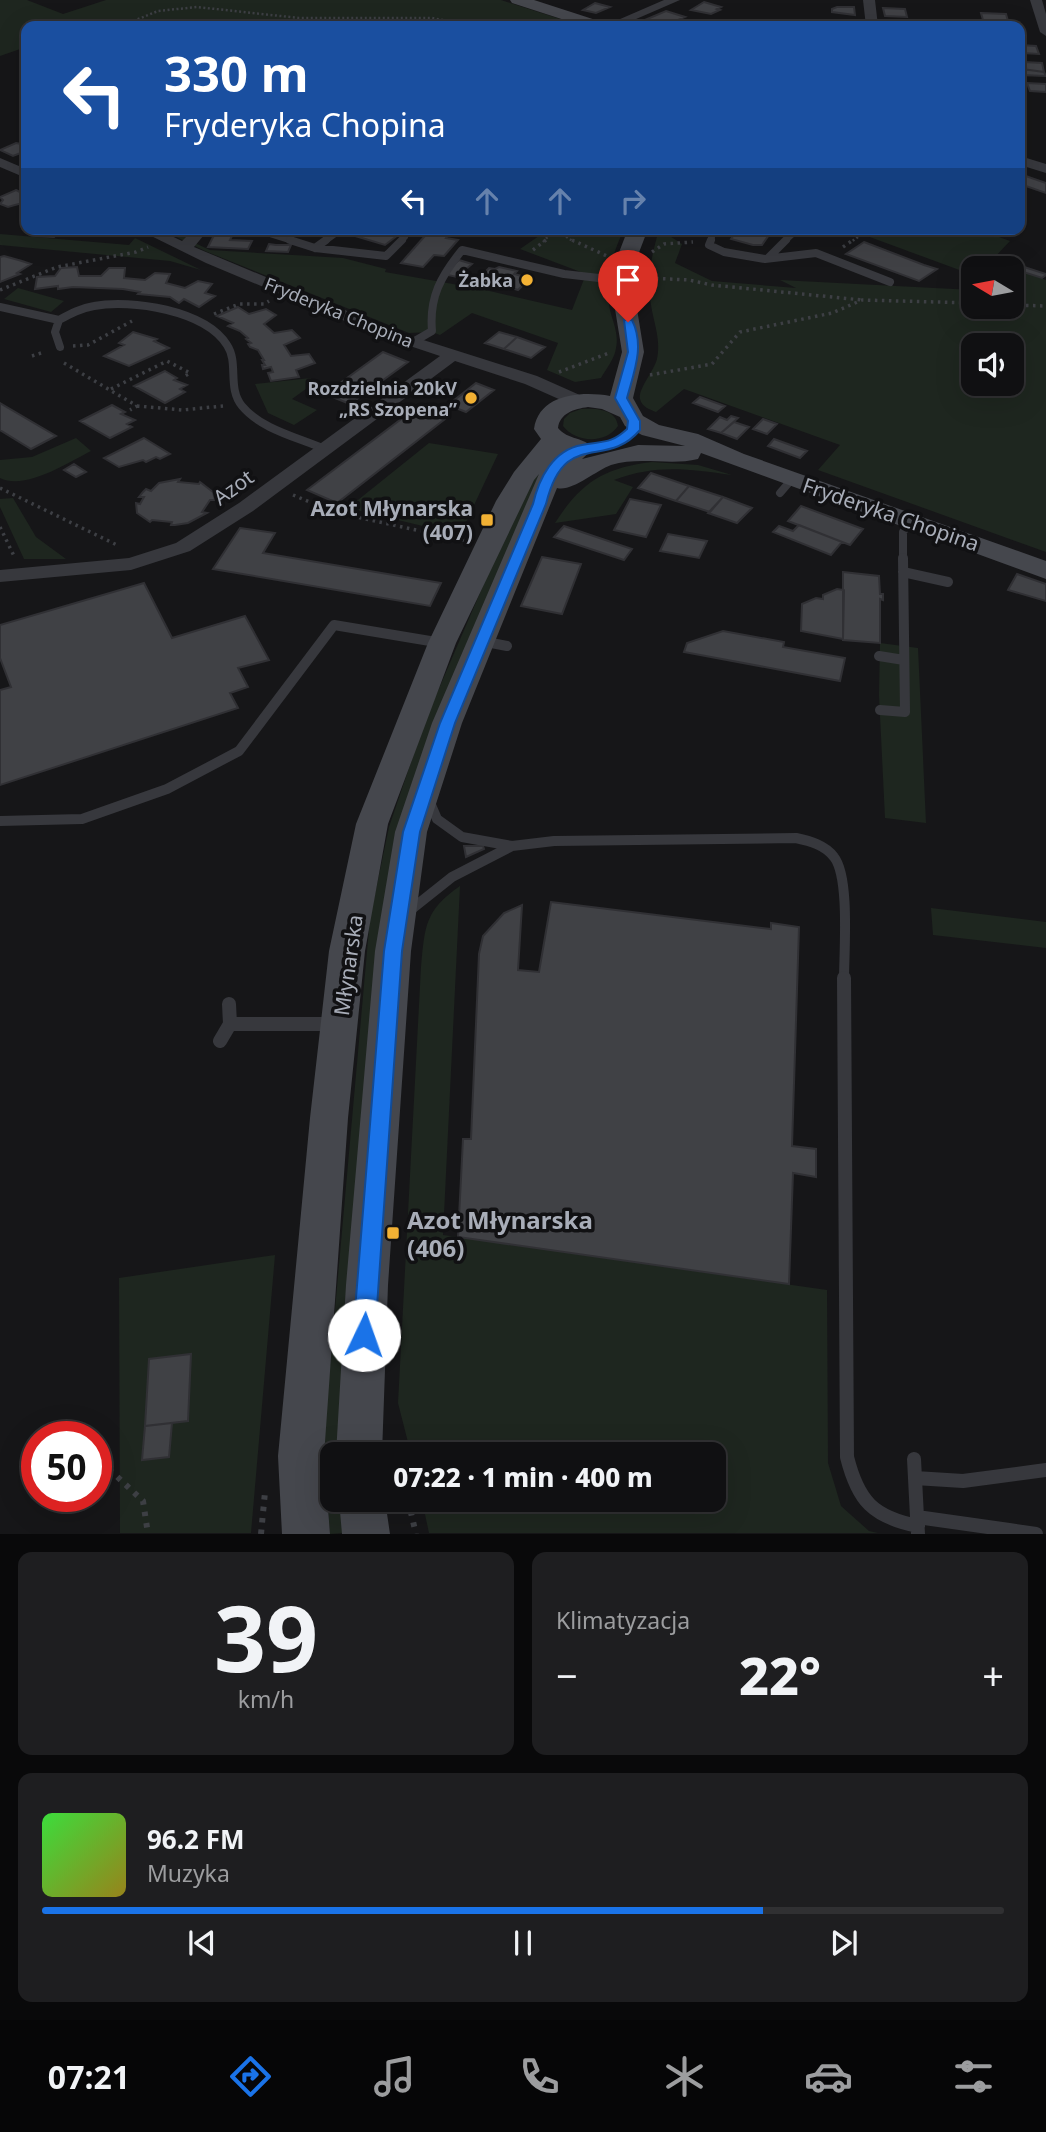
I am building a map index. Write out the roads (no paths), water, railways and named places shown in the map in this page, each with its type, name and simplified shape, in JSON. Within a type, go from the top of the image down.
[{"type":"main road","points":[[518,0],[583,21]]},
{"type":"main road","points":[[629,424],[621,398],[628,364],[634,352],[626,309],[637,235]]},
{"type":"main road","points":[[554,439],[547,431],[545,423],[548,415],[574,402],[628,364]]},
{"type":"main road","name":"Fryderyka Chopina","points":[[574,402],[611,403],[629,424],[735,458],[786,486],[911,520],[1046,570]]},
{"type":"main road","name":"Młynarska","points":[[306,1534],[301,1456],[339,1024],[347,951],[372,824],[442,643],[523,477],[554,439],[582,449],[607,448],[629,424]]},
{"type":"main road","name":"Młynarska","points":[[360,1442],[368,1271],[398,920],[411,832],[447,723],[494,644],[546,479],[560,462],[582,449]]},
{"type":"main road","name":"Młynarska","points":[[539,504],[578,469],[610,457],[664,451],[735,458]]},
{"type":"main road","points":[[363,1512],[366,1534]]},
{"type":"street","points":[[622,21],[674,0]]},
{"type":"street","points":[[869,0],[871,21]]},
{"type":"street","points":[[1036,0],[1046,32]]},
{"type":"street","points":[[0,162],[21,172]]},
{"type":"street","points":[[1025,162],[1046,169]]},
{"type":"street","points":[[183,247],[197,235]]},
{"type":"street","name":"Fryderyka Chopina","points":[[149,236],[183,247],[413,342],[499,371],[574,402]]},
{"type":"street","name":"Azot","points":[[3,570],[94,569],[159,556],[204,536],[452,355]]},
{"type":"lane","points":[[273,235],[315,248],[386,256],[405,237]]},
{"type":"lane","points":[[315,248],[333,235]]},
{"type":"lane","points":[[713,235],[709,245],[724,252],[765,259],[816,253],[890,282]]},
{"type":"lane","points":[[765,259],[774,254],[788,235]]},
{"type":"lane","points":[[413,342],[432,331],[429,310],[440,276],[462,250],[564,274],[634,269]]},
{"type":"lane","points":[[0,307],[59,320],[74,312],[96,306],[126,305],[155,309],[198,321],[212,328],[228,345],[234,392],[240,404],[253,416],[322,448]]},
{"type":"lane","points":[[59,320],[55,332],[60,347]]},
{"type":"lane","points":[[880,710],[905,712],[903,532],[911,520]]},
{"type":"lane","points":[[904,572],[948,582]]},
{"type":"lane","points":[[0,821],[82,819],[167,789],[239,751],[334,625],[442,643]]},
{"type":"lane","points":[[879,656],[904,660]]},
{"type":"lane","points":[[425,791],[437,818],[454,833],[462,837],[512,846]]},
{"type":"lane","points":[[398,920],[452,877],[479,860],[512,846],[554,841],[796,838],[814,841],[829,849],[839,861],[844,877],[847,1457],[852,1481],[864,1502],[882,1517],[918,1525],[1036,1534]]},
{"type":"lane","points":[[220,1041],[230,1024],[229,1004]]},
{"type":"lane","points":[[230,1024],[339,1024]]},
{"type":"lane","points":[[914,1459],[918,1525]]},
{"type":"lane","points":[[915,1478],[963,1481],[1046,1470]]},
{"type":"place","name":"Żabka","points":[[527,280]]},
{"type":"place","name":"Rozdzielnia 20kV „RS Szopena”","points":[[471,398]]},
{"type":"place","name":"Azot Młynarska (407)","points":[[487,520]]},
{"type":"place","name":"Azot Młynarska (406)","points":[[393,1233]]}]
